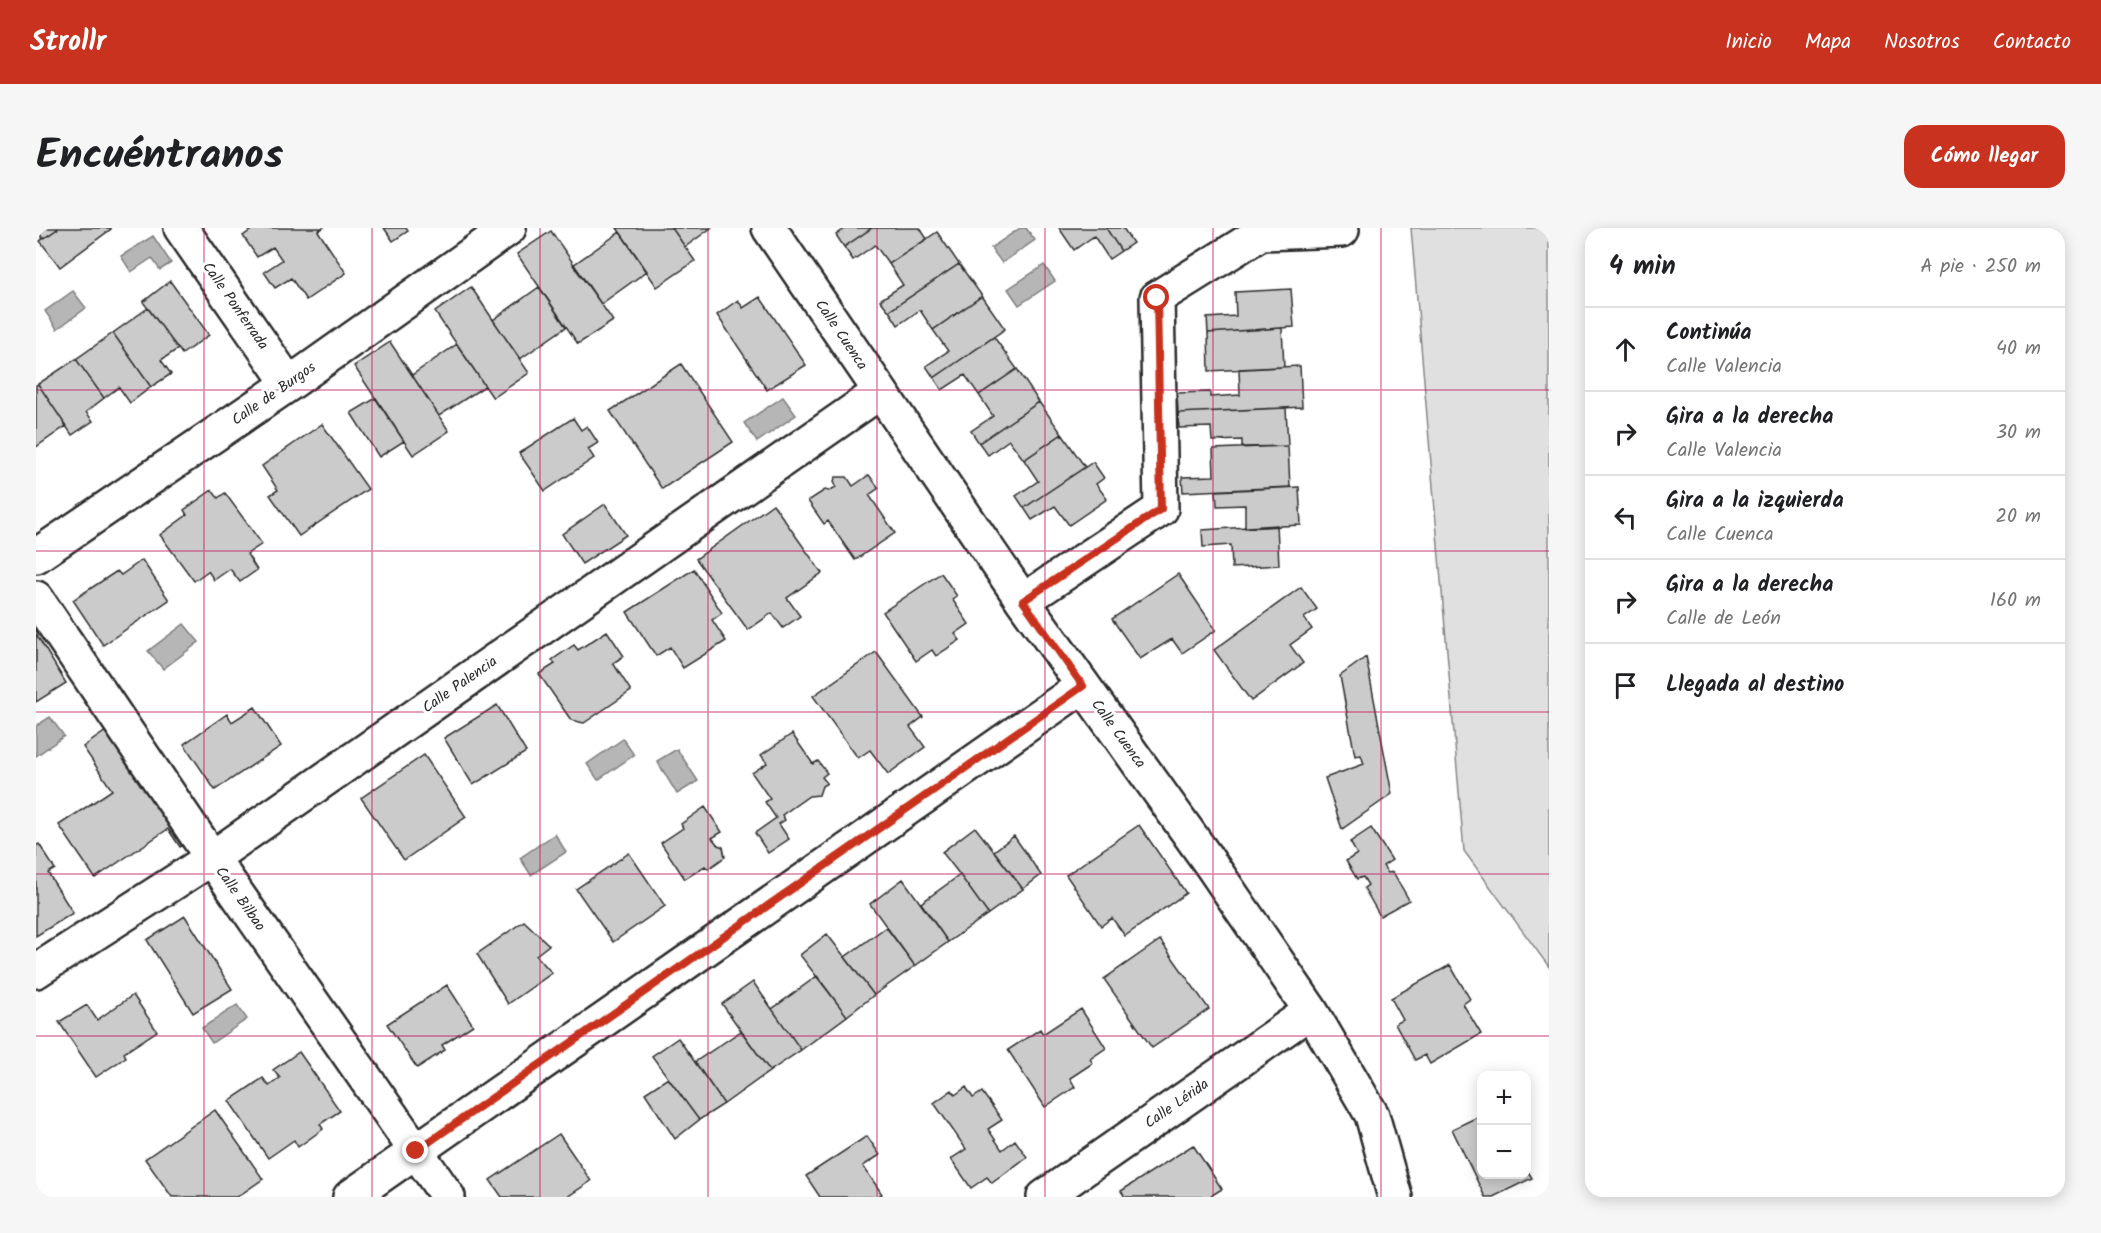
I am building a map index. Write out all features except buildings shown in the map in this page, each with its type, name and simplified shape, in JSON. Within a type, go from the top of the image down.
[{"type":"street","name":"Calle Ponferrada","points":[[181,228],[289,384]]},
{"type":"street","name":"Calle de Burgos","points":[[36,556],[289,384],[509,228]]},
{"type":"street","name":"Calle Cuenca","points":[[769,228],[1023,601],[1212,866],[1311,1011],[1372,1115],[1395,1197]]},
{"type":"street","points":[[1023,601],[1161,509],[1157,298],[1261,233],[1342,230]]},
{"type":"street","name":"Calle Palencia","points":[[36,971],[212,858],[880,392]]},
{"type":"street","name":"Calle Bilbao","points":[[36,598],[212,858],[448,1197]]},
{"type":"street","points":[[350,1197],[1083,686]]},
{"type":"street","name":"Calle Lérida","points":[[1044,1197],[1311,1011]]},
{"type":"shaded area","points":[[1020,228],[1026,228],[1035,240],[1002,263],[991,248]]},
{"type":"shaded area","points":[[1411,228],[1549,228],[1549,967],[1464,851]]},
{"type":"shaded area","points":[[153,236],[171,263],[160,270],[152,258],[131,272],[121,256]]},
{"type":"shaded area","points":[[1044,265],[1055,281],[1019,305],[1008,289]]},
{"type":"shaded area","points":[[73,291],[86,308],[57,329],[45,311]]},
{"type":"shaded area","points":[[783,397],[796,415],[757,442],[744,423]]},
{"type":"shaded area","points":[[184,624],[199,642],[163,669],[148,651]]},
{"type":"shaded area","points":[[50,717],[64,736],[36,756],[36,726]]},
{"type":"shaded area","points":[[623,739],[634,755],[598,780],[587,764]]},
{"type":"shaded area","points":[[677,749],[698,781],[677,794],[657,761]]},
{"type":"shaded area","points":[[555,834],[566,852],[531,875],[520,858]]},
{"type":"shaded area","points":[[237,1005],[247,1019],[212,1043],[202,1028]]},
{"type":"route","points":[[416,1151],[1083,686],[1023,601],[1161,509],[1157,298]]}]
